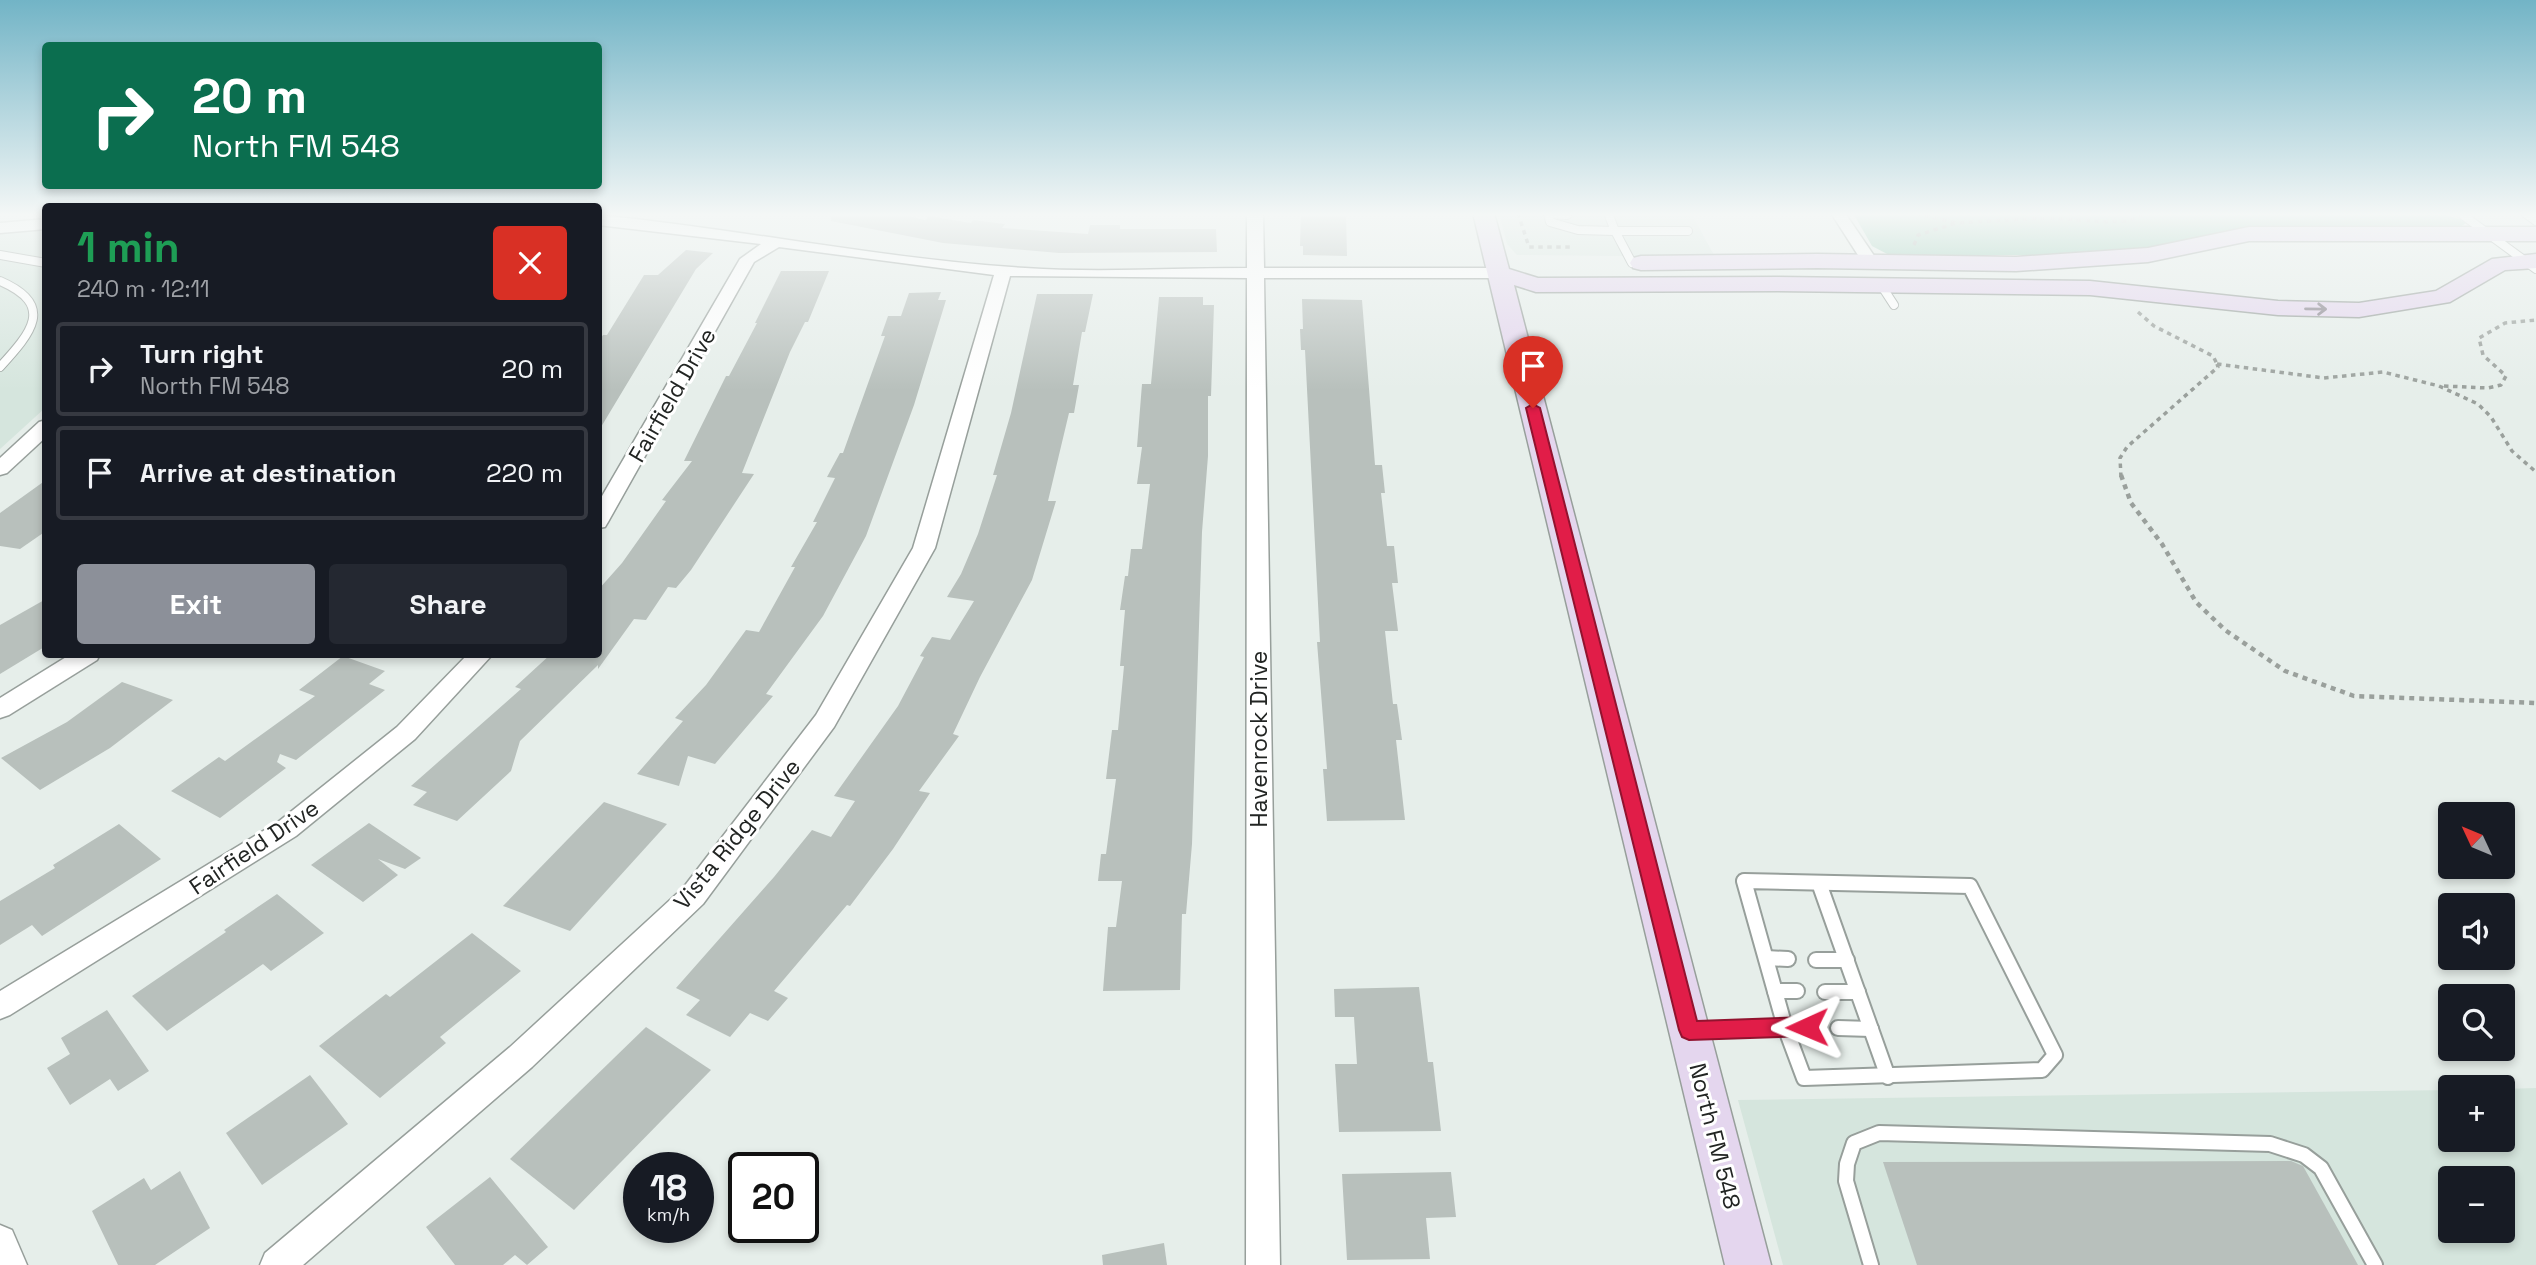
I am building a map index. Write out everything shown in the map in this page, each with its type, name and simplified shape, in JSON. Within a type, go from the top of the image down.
[{"type":"main road","points":[[1875,272],[1881,285]]},
{"type":"main road","points":[[2147,272],[2162,287],[2182,298]]},
{"type":"main road","points":[[1499,273],[1536,285],[2090,288],[2278,308],[2359,310],[2442,297],[2486,272]]},
{"type":"main road","name":"North FM 548","points":[[1499,273],[1748,1265]]},
{"type":"street","name":"Fairfield Drive","points":[[602,515],[741,272]]},
{"type":"street","name":"Vista Ridge Drive","points":[[277,1265],[521,1057],[693,896],[825,722],[924,548],[1003,272]]},
{"type":"street","points":[[1015,272],[1499,273]]},
{"type":"street","name":"Havenrock Drive","points":[[1255,273],[1263,1265]]},
{"type":"street","points":[[0,469],[42,430]]},
{"type":"street","points":[[0,709],[83,658]]},
{"type":"street","name":"Fairfield Drive","points":[[0,1006],[287,829],[406,733],[478,658]]},
{"type":"street","points":[[0,1242],[10,1265]]},
{"type":"lane","points":[[0,281],[28,296],[35,308],[34,322],[0,367]]},
{"type":"lane","points":[[1881,285],[1894,305]]},
{"type":"lane","points":[[1744,881],[1970,886],[2055,1055],[2042,1070],[1804,1078],[1785,1027],[1766,958],[1744,881]]},
{"type":"lane","points":[[1819,883],[1888,1077]]},
{"type":"lane","points":[[1766,958],[1788,959]]},
{"type":"lane","points":[[1816,960],[1847,960]]},
{"type":"lane","points":[[1775,991],[1797,991]]},
{"type":"lane","points":[[1825,992],[1858,992]]},
{"type":"lane","points":[[1689,1030],[1807,1027]]},
{"type":"lane","points":[[1838,1027],[1871,1029]]},
{"type":"lane","points":[[1871,1265],[1846,1181],[1854,1143],[1879,1133],[2270,1144],[2304,1155],[2321,1168],[2375,1265]]},
{"type":"path","points":[[2134,308],[2154,326],[2213,356],[2218,367],[2127,447],[2120,458],[2121,477],[2131,503],[2162,544],[2196,602],[2225,630],[2285,671],[2354,696],[2536,703]]},
{"type":"path","points":[[2439,386],[2488,388],[2501,385],[2506,376],[2482,355],[2478,349],[2479,338],[2484,332],[2511,321],[2536,320]]},
{"type":"path","points":[[2217,364],[2324,378],[2383,372],[2439,386],[2478,404],[2491,417],[2512,451],[2536,472]]},
{"type":"shaded area","points":[[0,272],[42,272],[42,411],[0,449]]},
{"type":"shaded area","points":[[2536,1088],[2536,1265],[1783,1265],[1738,1100],[2438,1090],[2438,1152],[2515,1152],[2515,1089]]},
{"type":"building","points":[[661,272],[694,272],[602,425],[602,336],[607,335],[644,275],[658,275]]},
{"type":"building","points":[[780,272],[829,272],[808,322],[805,322],[790,352],[742,473],[754,474],[691,570],[676,588],[668,587],[646,620],[634,619],[598,669],[598,665],[520,741],[511,771],[457,821],[413,805],[427,792],[411,786],[521,689],[515,687],[547,658],[602,658],[602,586],[622,563],[666,501],[662,500],[692,461],[684,461]]},
{"type":"building","points":[[941,292],[938,300],[946,300],[914,405],[866,536],[823,616],[766,694],[773,696],[715,764],[688,756],[679,786],[637,774],[683,721],[675,718],[706,685],[746,630],[759,632],[795,567],[791,567],[817,522],[813,522],[835,478],[827,477],[840,453],[843,453],[885,336],[881,336],[888,316],[901,316],[909,293]]},
{"type":"building","points":[[1037,294],[1093,294],[1085,332],[1082,332],[1073,385],[1079,385],[1074,413],[1069,413],[1048,501],[1056,501],[1032,580],[953,734],[959,736],[919,791],[930,793],[893,849],[850,906],[847,905],[774,991],[788,998],[768,1021],[750,1013],[730,1037],[686,1015],[700,1000],[676,988],[812,830],[831,837],[855,801],[834,796],[898,706],[924,657],[920,656],[932,637],[950,640],[974,601],[947,597],[961,574],[978,534],[997,475],[993,475],[1011,413]]},
{"type":"building","points":[[1159,297],[1203,297],[1203,305],[1214,305],[1202,532],[1192,844],[1186,914],[1182,914],[1180,990],[1103,991],[1108,927],[1116,927],[1122,881],[1098,881],[1101,854],[1106,854],[1116,779],[1106,779],[1112,730],[1118,730],[1124,666],[1120,666],[1125,610],[1120,610],[1125,576],[1128,576],[1131,549],[1142,549],[1150,484],[1137,484],[1142,447],[1137,447],[1142,384],[1151,384]]},
{"type":"building","points":[[1302,299],[1362,300],[1375,465],[1382,465],[1385,493],[1381,493],[1387,546],[1394,546],[1398,583],[1392,583],[1398,631],[1385,631],[1393,704],[1397,704],[1402,740],[1396,740],[1405,820],[1327,821],[1323,769],[1327,769],[1317,642],[1320,642],[1305,350],[1301,350]]},
{"type":"building","points":[[42,483],[42,534],[20,549],[0,546],[0,513]]},
{"type":"building","points":[[42,601],[42,648],[0,674],[0,625]]},
{"type":"building","points":[[340,658],[349,658],[385,671],[369,684],[385,690],[296,760],[280,754],[277,762],[286,768],[220,818],[171,791],[219,757],[225,761],[315,696],[299,690]]},
{"type":"building","points":[[122,682],[173,700],[110,748],[40,790],[1,758],[67,722]]},
{"type":"building","points":[[604,802],[667,824],[570,931],[503,906]]},
{"type":"building","points":[[369,823],[421,858],[405,869],[378,859],[398,875],[363,902],[311,865]]},
{"type":"building","points":[[119,824],[161,859],[42,936],[32,925],[0,945],[0,901],[55,868],[53,865]]},
{"type":"building","points":[[277,894],[324,933],[271,971],[263,964],[167,1031],[132,996],[226,932],[224,930]]},
{"type":"building","points":[[472,933],[521,971],[440,1037],[446,1043],[380,1098],[319,1046],[386,994],[390,997]]},
{"type":"building","points":[[1419,987],[1428,1062],[1433,1062],[1441,1131],[1339,1132],[1335,1064],[1357,1064],[1354,1017],[1335,1017],[1334,989]]},
{"type":"building","points":[[107,1010],[149,1071],[118,1091],[110,1079],[70,1105],[47,1068],[70,1054],[61,1038]]},
{"type":"building","points":[[646,1027],[711,1070],[631,1152],[623,1152],[623,1160],[574,1210],[510,1159]]},
{"type":"building","points":[[310,1075],[348,1124],[262,1185],[226,1133]]},
{"type":"building","points":[[2291,1161],[2303,1166],[2358,1265],[1917,1265],[1883,1162]]},
{"type":"building","points":[[180,1171],[210,1228],[155,1265],[118,1265],[92,1211],[144,1178],[151,1190]]},
{"type":"building","points":[[1451,1172],[1456,1217],[1426,1218],[1430,1259],[1347,1260],[1342,1174]]},
{"type":"building","points":[[490,1177],[548,1247],[527,1265],[515,1255],[503,1265],[455,1265],[426,1227]]},
{"type":"building","points":[[1164,1243],[1167,1265],[1103,1265],[1102,1255]]},
{"type":"route","points":[[1533,408],[1689,1030],[1807,1027]]}]
